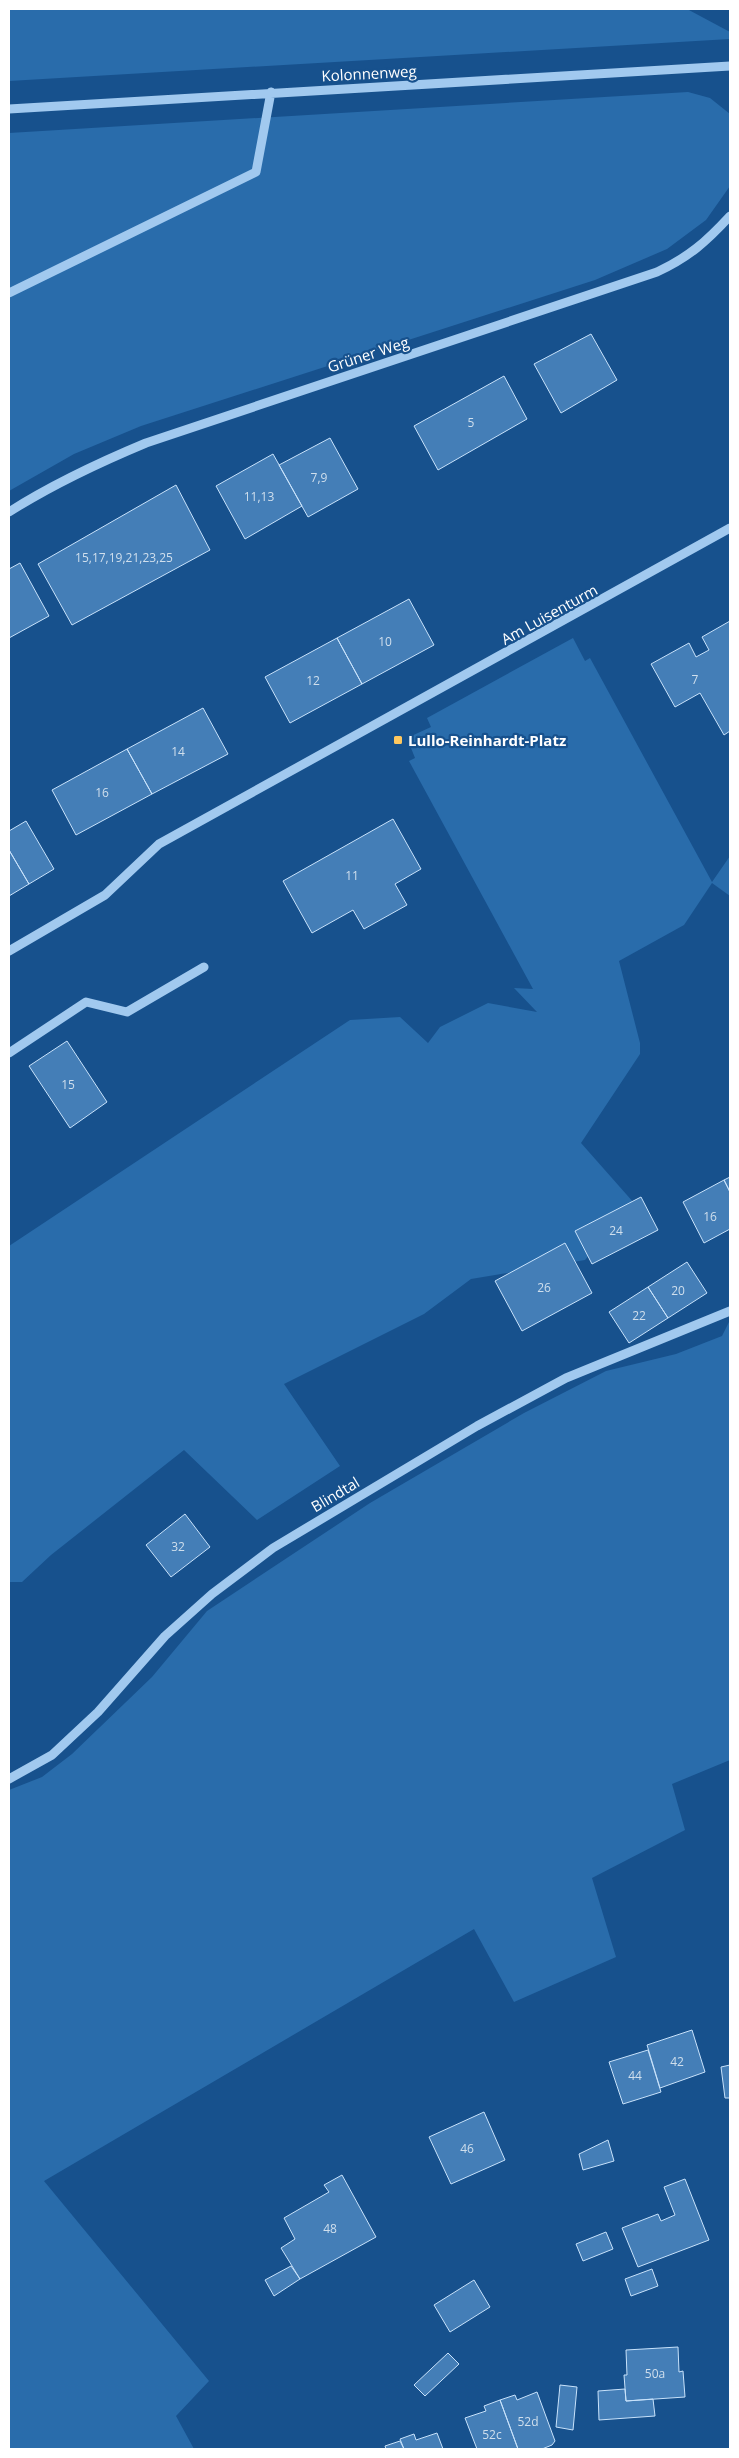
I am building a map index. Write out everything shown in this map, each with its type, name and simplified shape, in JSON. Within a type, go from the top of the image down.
[{"type":"street","name":"Kolonnenweg","points":[[9,109],[730,66]]},
{"type":"street","points":[[9,293],[256,172],[271,92]]},
{"type":"street","name":"Grüner Weg","points":[[9,512],[45,489],[93,465],[146,442],[657,272],[685,258],[713,235],[730,216]]},
{"type":"street","name":"Am Luisenturm","points":[[9,951],[105,896],[159,844],[247,794],[503,656],[730,528]]},
{"type":"street","points":[[9,1053],[86,1002],[127,1012],[204,967]]},
{"type":"street","name":"Blindtal","points":[[9,1779],[52,1755],[98,1712],[165,1636],[212,1594],[273,1548],[468,1431],[566,1378],[730,1311]]},
{"type":"shaded area","points":[[9,9],[687,9],[730,32],[730,39],[9,81]]},
{"type":"shaded area","points":[[688,92],[710,98],[730,114],[730,186],[706,220],[667,249],[595,280],[141,426],[74,454],[9,491],[9,133]]},
{"type":"shaded area","points":[[573,638],[585,661],[590,658],[712,882],[730,856],[730,896],[712,883],[684,925],[619,961],[640,1043],[640,1054],[581,1143],[634,1203],[585,1260],[471,1279],[424,1314],[284,1384],[340,1466],[257,1520],[184,1450],[51,1555],[22,1582],[9,1582],[9,1246],[350,1020],[400,1017],[428,1043],[440,1027],[488,1003],[537,1012],[514,988],[533,989],[409,761],[415,758],[407,738],[431,727],[427,718]]},
{"type":"shaded area","points":[[730,1320],[730,1760],[672,1784],[685,1830],[592,1878],[616,1957],[514,2002],[474,1929],[44,2181],[209,2381],[176,2416],[194,2449],[9,2449],[9,1790],[42,1777],[72,1754],[152,1677],[207,1611],[370,1503],[524,1413],[606,1371],[676,1354],[722,1336]]},
{"type":"building","points":[[591,334],[617,380],[561,413],[534,364]]},
{"type":"building","points":[[504,376],[527,419],[438,470],[414,426]]},
{"type":"building","points":[[330,438],[358,489],[308,517],[279,465]]},
{"type":"building","points":[[273,454],[302,506],[245,539],[216,486]]},
{"type":"building","points":[[176,485],[210,550],[72,625],[38,564]]},
{"type":"building","points":[[20,563],[49,616],[9,638],[9,569]]},
{"type":"building","points":[[409,599],[434,645],[362,684],[337,638]]},
{"type":"building","points":[[730,621],[730,731],[724,735],[700,693],[675,707],[651,664],[689,643],[696,657],[709,650],[702,637]]},
{"type":"building","points":[[337,638],[362,684],[290,723],[265,677]]},
{"type":"building","points":[[203,708],[228,754],[152,794],[127,749]]},
{"type":"building","points":[[127,749],[152,794],[76,835],[52,790]]},
{"type":"building","points":[[393,819],[421,869],[395,884],[407,905],[364,929],[353,910],[312,933],[283,881]]},
{"type":"building","points":[[26,821],[54,869],[29,884],[9,850],[9,831]]},
{"type":"building","points":[[9,850],[29,884],[9,896]]},
{"type":"building","points":[[67,1041],[107,1102],[70,1128],[29,1066]]},
{"type":"building","points":[[730,1177],[730,1192],[724,1180]]},
{"type":"building","points":[[724,1180],[730,1192],[730,1229],[704,1243],[683,1202]]},
{"type":"building","points":[[641,1197],[658,1230],[592,1264],[575,1231]]},
{"type":"building","points":[[565,1243],[592,1293],[522,1331],[495,1281]]},
{"type":"building","points":[[687,1262],[707,1293],[668,1318],[648,1287]]},
{"type":"building","points":[[648,1287],[668,1318],[629,1343],[609,1312]]},
{"type":"building","points":[[185,1514],[210,1547],[171,1577],[146,1545]]},
{"type":"building","points":[[692,2030],[705,2072],[660,2088],[647,2045]]},
{"type":"building","points":[[648,2050],[661,2092],[623,2104],[609,2062]]},
{"type":"building","points":[[730,2065],[730,2098],[725,2098],[721,2067]]},
{"type":"building","points":[[484,2112],[505,2160],[451,2184],[429,2137]]},
{"type":"building","points":[[608,2140],[614,2161],[583,2170],[579,2154]]},
{"type":"building","points":[[342,2175],[376,2237],[300,2279],[281,2248],[295,2239],[284,2218],[329,2192],[324,2185]]},
{"type":"building","points":[[685,2179],[709,2240],[638,2267],[622,2228],[658,2214],[661,2221],[675,2215],[664,2187]]},
{"type":"building","points":[[606,2232],[613,2249],[583,2261],[576,2244]]},
{"type":"building","points":[[291,2266],[300,2279],[274,2296],[265,2280]]},
{"type":"building","points":[[652,2269],[658,2286],[631,2296],[625,2279]]},
{"type":"building","points":[[474,2280],[490,2307],[450,2332],[434,2305]]},
{"type":"building","points":[[678,2347],[679,2372],[683,2371],[685,2397],[626,2401],[624,2375],[627,2375],[626,2350]]},
{"type":"building","points":[[448,2353],[459,2364],[425,2396],[414,2385]]},
{"type":"building","points":[[560,2385],[577,2387],[573,2430],[556,2427]]},
{"type":"building","points":[[625,2389],[626,2401],[653,2399],[655,2416],[599,2420],[598,2391]]},
{"type":"building","points":[[537,2392],[555,2441],[552,2445],[542,2449],[518,2449],[500,2400],[515,2395],[517,2400]]},
{"type":"building","points":[[500,2400],[518,2449],[477,2449],[465,2418],[486,2411],[484,2406]]},
{"type":"building","points":[[437,2433],[443,2449],[404,2449],[400,2439],[414,2434],[416,2440]]},
{"type":"building","points":[[400,2441],[404,2449],[386,2449],[385,2446]]},
{"type":"place","name":"Lullo-Reinhardt-Platz","points":[[398,740]]}]
